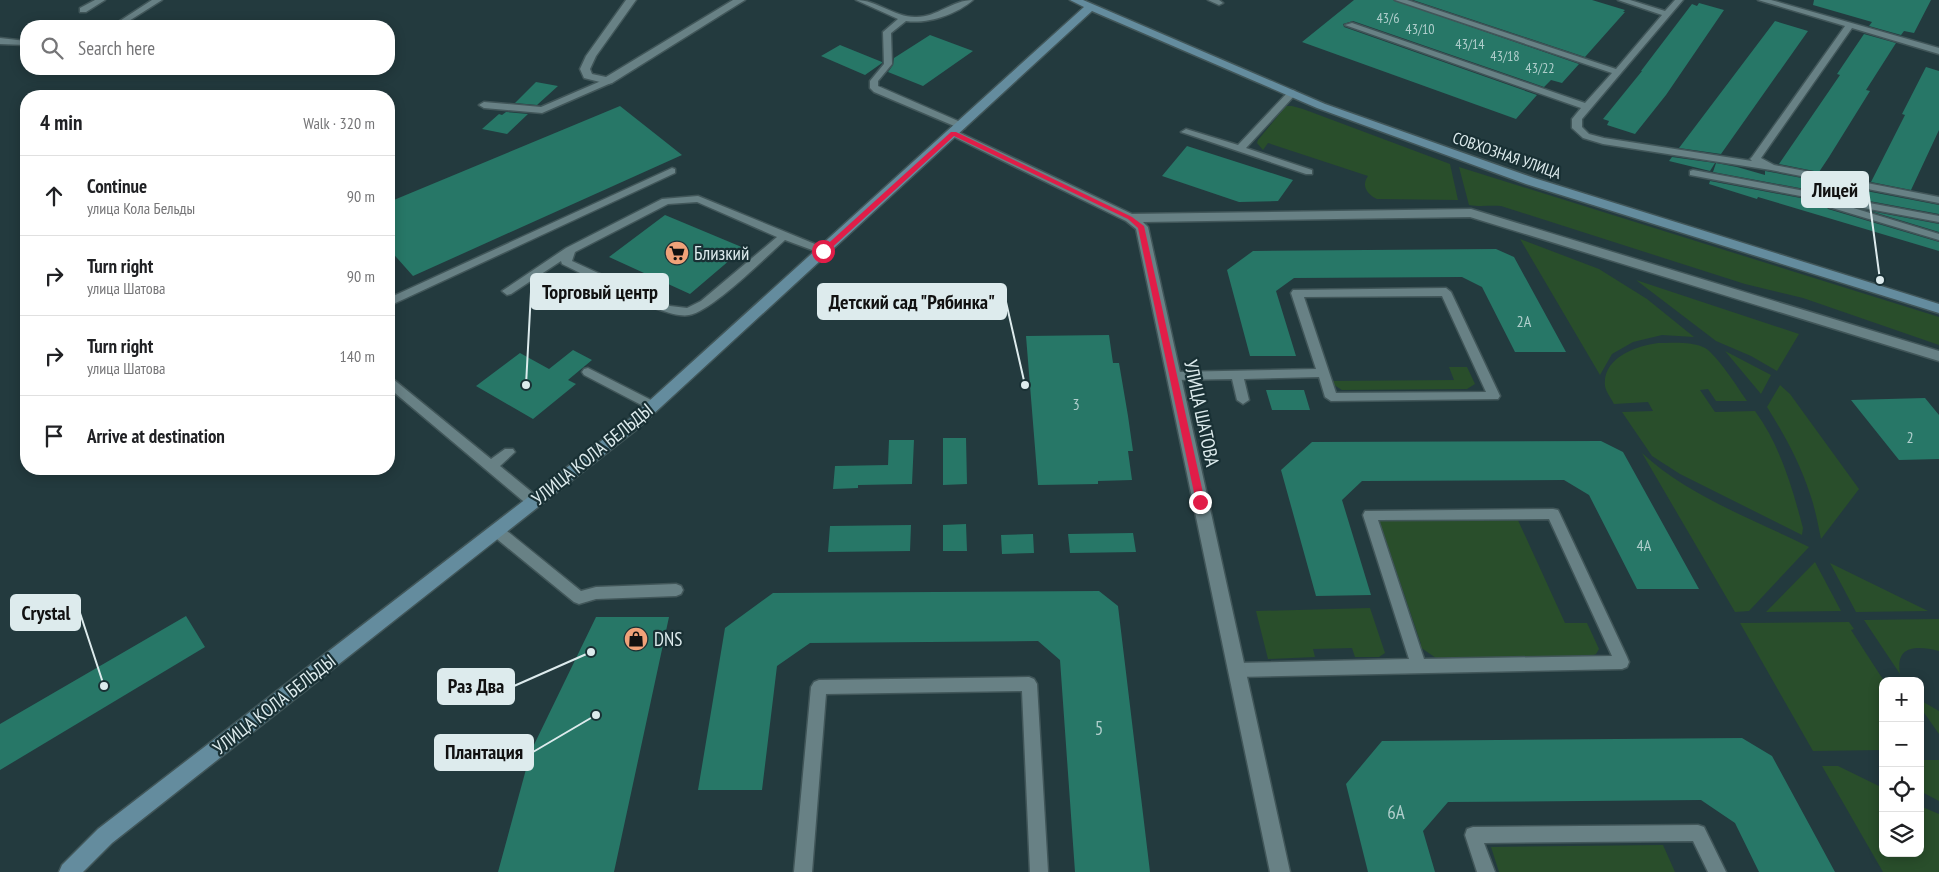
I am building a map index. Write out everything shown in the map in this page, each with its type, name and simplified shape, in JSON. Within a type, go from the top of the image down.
[{"type":"street","points":[[631,0],[591,56],[585,69],[588,76],[608,81],[740,0]]},
{"type":"street","name":"СОВХОЗНАЯ УЛИЦА","points":[[1076,0],[1321,106],[1530,181],[1939,309]]},
{"type":"street","name":"УЛИЦА КОЛА БЕЛЬДЫ","points":[[69,872],[104,836],[632,425],[958,130],[1090,7]]},
{"type":"street","name":"УЛИЦА ШАТОВА","points":[[958,130],[1130,218],[1142,227],[1280,872]]},
{"type":"street","points":[[1130,218],[1471,213],[1939,356]]},
{"type":"lane","points":[[83,10],[101,0]]},
{"type":"lane","points":[[126,20],[158,0]]},
{"type":"lane","points":[[860,0],[903,19],[918,20],[935,18],[969,0]]},
{"type":"lane","points":[[1399,0],[1617,72]]},
{"type":"lane","points":[[1622,0],[1667,14]]},
{"type":"lane","points":[[1679,0],[1577,119],[1577,128],[1586,136],[1603,141],[1771,167],[1939,200]]},
{"type":"lane","points":[[1762,0],[1939,51]]},
{"type":"lane","points":[[903,19],[887,32],[888,64],[874,81],[874,86],[877,90],[958,130]]},
{"type":"lane","points":[[1349,25],[1587,107]]},
{"type":"lane","points":[[1771,167],[1755,159],[1850,25]]},
{"type":"lane","points":[[0,41],[20,43]]},
{"type":"lane","points":[[484,105],[542,110],[608,81]]},
{"type":"lane","points":[[1240,149],[1292,93]]},
{"type":"lane","points":[[1186,132],[1309,172]]},
{"type":"lane","points":[[395,299],[672,171]]},
{"type":"lane","points":[[1694,173],[1939,219]]},
{"type":"lane","points":[[1763,185],[1939,237]]},
{"type":"lane","points":[[507,291],[570,250],[666,201],[698,199],[823,251]]},
{"type":"lane","points":[[570,250],[566,262],[668,310],[688,312],[705,304],[784,236]]},
{"type":"lane","points":[[1446,292],[1494,396],[1331,397],[1323,373],[1297,293],[1446,292]]},
{"type":"lane","points":[[588,372],[653,406]]},
{"type":"lane","points":[[1174,376],[1323,373]]},
{"type":"lane","points":[[1237,375],[1243,400]]},
{"type":"lane","points":[[395,387],[534,502]]},
{"type":"lane","points":[[491,466],[509,452]]},
{"type":"lane","points":[[1236,670],[1622,662],[1553,514],[1370,515],[1419,666]]},
{"type":"lane","points":[[497,531],[579,598],[596,593],[676,590]]},
{"type":"lane","points":[[803,872],[819,686],[1029,684],[1039,872]]},
{"type":"lane","points":[[1486,872],[1474,835],[1698,833],[1716,872]]},
{"type":"green space","points":[[1286,106],[1303,109],[1450,164],[1458,200],[1377,199],[1370,195],[1366,189],[1365,183],[1368,176],[1268,143],[1263,150],[1257,143],[1258,140]]},
{"type":"green space","points":[[1459,167],[1939,317],[1939,345],[1803,298],[1745,284],[1501,206],[1469,205]]},
{"type":"green space","points":[[1520,239],[1599,269],[1647,299],[1694,337],[1662,335],[1633,342],[1612,354],[1600,375]]},
{"type":"green space","points":[[1636,280],[1799,334],[1777,371],[1751,356],[1716,341]]},
{"type":"green space","points":[[1658,343],[1694,344],[1705,348],[1727,372],[1747,401],[1716,401],[1708,389],[1700,390],[1715,412],[1755,411],[1764,424],[1784,467],[1803,528],[1802,535],[1680,474],[1652,456],[1622,412],[1653,411],[1648,402],[1614,404],[1605,386],[1609,368],[1622,355],[1640,347]]},
{"type":"green space","points":[[1725,351],[1771,375],[1761,394]]},
{"type":"green space","points":[[1449,367],[1467,367],[1475,384],[1467,389],[1342,390],[1328,381],[1454,380]]},
{"type":"green space","points":[[1780,385],[1790,394],[1859,489],[1821,539],[1806,482],[1785,438],[1767,407]]},
{"type":"green space","points":[[1642,453],[1660,468],[1700,494],[1809,547],[1749,611],[1735,612]]},
{"type":"green space","points":[[1517,518],[1565,623],[1587,623],[1599,649],[1596,654],[1589,657],[1436,658],[1417,645],[1421,644],[1379,520]]},
{"type":"green space","points":[[1815,562],[1841,611],[1766,612]]},
{"type":"green space","points":[[1830,563],[1928,611],[1856,612]]},
{"type":"green space","points":[[1370,608],[1385,653],[1379,657],[1355,657],[1352,648],[1313,649],[1315,657],[1268,659],[1256,611]]},
{"type":"green space","points":[[1939,619],[1939,651],[1923,648],[1910,649],[1901,657],[1899,664],[1900,674],[1864,620]]},
{"type":"green space","points":[[1849,622],[1854,629],[1851,630],[1881,677],[1879,677],[1879,750],[1813,751],[1740,623]]},
{"type":"green space","points":[[1924,702],[1939,711],[1939,734],[1924,713]]},
{"type":"green space","points":[[1924,760],[1939,760],[1939,801],[1924,793]]},
{"type":"green space","points":[[1822,766],[1838,766],[1879,786],[1879,857],[1924,857],[1924,808],[1939,814],[1939,872],[1883,872]]},
{"type":"green space","points":[[1663,845],[1675,872],[1499,872],[1491,847]]},
{"type":"building","points":[[1354,0],[1393,0],[1579,64],[1562,83],[1551,80],[1544,87],[1353,21],[1343,24],[1344,27],[1537,95],[1516,119],[1302,42]]},
{"type":"building","points":[[1413,0],[1592,0],[1625,10],[1623,12],[1625,12],[1585,57]]},
{"type":"building","points":[[1814,0],[1931,0],[1914,33],[1904,31],[1901,35],[1869,26],[1872,22],[1813,5]]},
{"type":"building","points":[[1699,3],[1724,10],[1666,95],[1635,134],[1607,125],[1609,121],[1603,119],[1692,4],[1697,6]]},
{"type":"building","points":[[1775,21],[1808,31],[1721,154],[1679,148]]},
{"type":"building","points":[[1864,34],[1896,43],[1866,90],[1870,91],[1829,157],[1819,172],[1779,164],[1840,75],[1837,74]]},
{"type":"building","points":[[930,35],[973,51],[923,86],[888,72],[893,65],[894,58]]},
{"type":"building","points":[[840,45],[882,63],[865,75],[821,56]]},
{"type":"building","points":[[1926,67],[1939,71],[1939,130],[1911,190],[1871,182],[1905,115],[1902,114]]},
{"type":"building","points":[[536,82],[558,86],[537,105],[515,103]]},
{"type":"building","points":[[620,106],[682,155],[413,276],[395,256],[395,200]]},
{"type":"building","points":[[506,112],[528,114],[507,134],[482,129],[499,114],[502,115]]},
{"type":"building","points":[[1187,146],[1293,180],[1278,201],[1239,202],[1162,176]]},
{"type":"building","points":[[1672,157],[1715,163],[1710,171],[1669,161]]},
{"type":"building","points":[[1716,163],[1765,175],[1765,171],[1823,182],[1861,193],[1861,190],[1939,205],[1939,214],[1713,172]]},
{"type":"building","points":[[1710,181],[1827,203],[1828,209],[1939,242],[1939,251],[1758,197],[1757,199],[1709,184]]},
{"type":"building","points":[[1870,211],[1939,224],[1939,232]]},
{"type":"building","name":"Близкий","points":[[665,215],[744,248],[690,294],[609,257]]},
{"type":"building","points":[[1496,249],[1514,257],[1566,352],[1515,352],[1482,287],[1462,277],[1294,278],[1276,291],[1296,356],[1250,356],[1227,270],[1253,251]]},
{"type":"building","points":[[1109,335],[1113,363],[1119,363],[1128,416],[1133,451],[1128,451],[1132,480],[1098,481],[1098,484],[1038,485],[1026,336]]},
{"type":"building","points":[[573,350],[592,360],[568,380],[576,384],[533,419],[476,386],[520,353],[549,369]]},
{"type":"building","points":[[1266,390],[1304,390],[1310,410],[1272,410]]},
{"type":"building","points":[[1925,398],[1939,415],[1939,459],[1899,460],[1851,400]]},
{"type":"building","points":[[943,438],[966,438],[967,484],[943,485]]},
{"type":"building","points":[[889,440],[914,440],[912,484],[858,485],[858,488],[833,489],[835,466],[888,465]]},
{"type":"building","points":[[1601,441],[1623,452],[1699,589],[1637,589],[1589,495],[1564,480],[1362,481],[1342,500],[1371,595],[1316,596],[1281,470],[1312,442]]},
{"type":"building","points":[[966,524],[967,551],[943,551],[943,525]]},
{"type":"building","points":[[911,525],[910,551],[828,552],[830,526]]},
{"type":"building","points":[[1133,533],[1136,552],[1070,553],[1068,534]]},
{"type":"building","points":[[1033,534],[1034,553],[1002,554],[1001,535]]},
{"type":"building","points":[[1099,591],[1118,606],[1150,872],[1075,872],[1060,660],[1038,641],[810,643],[777,666],[762,790],[698,790],[725,628],[773,593]]},
{"type":"building","points":[[186,616],[205,647],[0,770],[0,724]]},
{"type":"building","points":[[596,617],[669,617],[614,872],[498,872],[531,751]]},
{"type":"building","points":[[1742,738],[1772,756],[1835,872],[1759,872],[1735,823],[1701,800],[1448,802],[1423,831],[1435,872],[1368,872],[1346,784],[1382,741]]},
{"type":"place","name":"Близкий","points":[[677,253]]},
{"type":"place","name":"Лицей","points":[[1880,280]]},
{"type":"place","name":"Торговый центр","points":[[526,385]]},
{"type":"place","name":"Детский сад \"Рябинка\"","points":[[1025,385]]},
{"type":"place","name":"DNS","points":[[636,639]]},
{"type":"place","name":"Раз Два","points":[[591,652]]},
{"type":"place","name":"Crystal","points":[[104,686]]},
{"type":"place","name":"Плантация","points":[[596,715]]},
{"type":"route","points":[[823,251],[954,133],[1130,218],[1142,227],[1200,502]]}]
